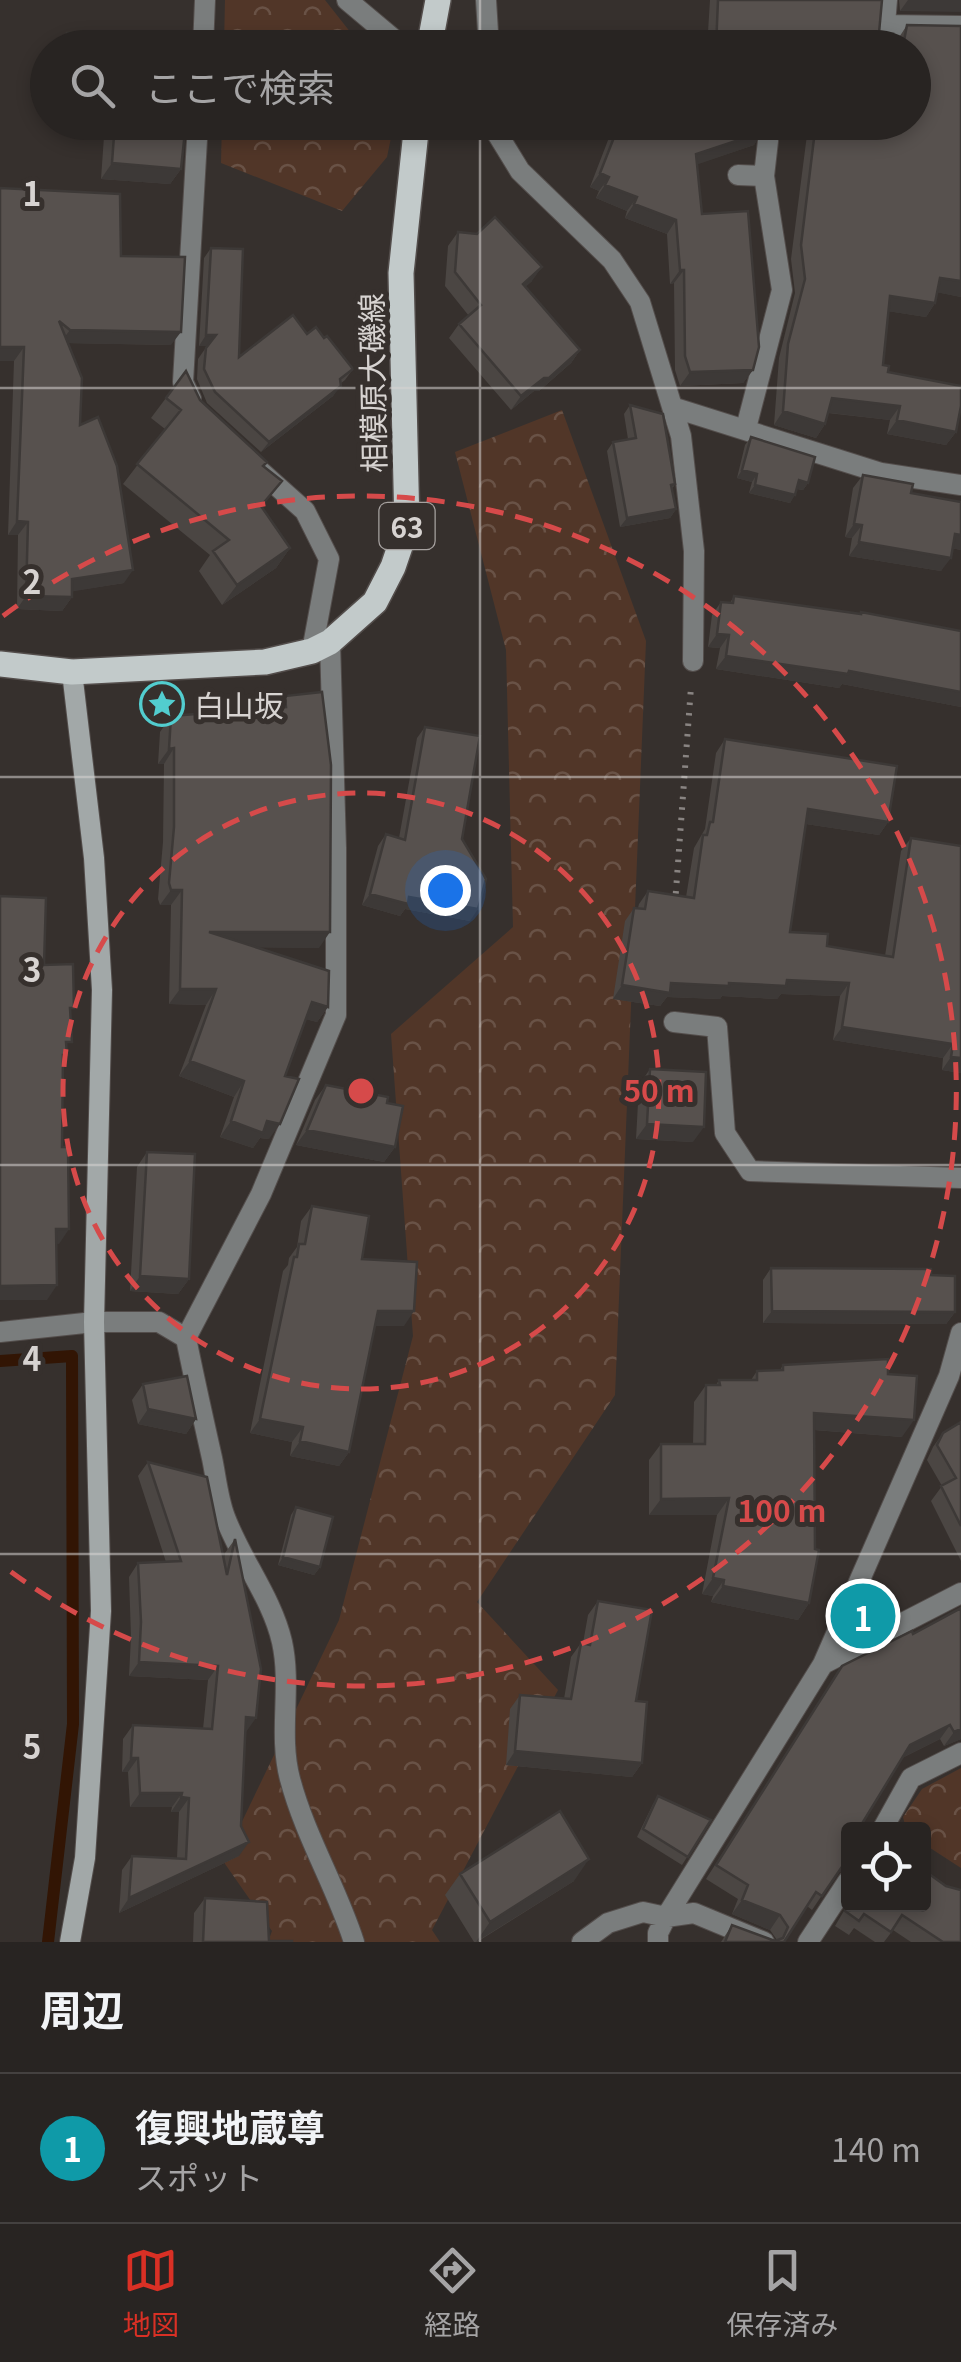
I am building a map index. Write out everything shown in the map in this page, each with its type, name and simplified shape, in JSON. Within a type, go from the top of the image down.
[{"type":"main road","points":[[433,30],[438,0]]},
{"type":"main road","name":"相模原大磯線","points":[[0,664],[72,672],[250,664],[321,646],[375,602],[393,568],[406,526],[402,273],[415,140]]},
{"type":"street","points":[[203,30],[205,0]]},
{"type":"street","points":[[347,0],[383,30]]},
{"type":"street","points":[[486,0],[488,30]]},
{"type":"street","points":[[885,30],[887,0]]},
{"type":"street","points":[[885,25],[961,26]]},
{"type":"street","points":[[196,411],[183,382],[197,140]]},
{"type":"street","points":[[501,140],[520,171],[612,260],[640,302],[680,436],[694,551],[693,660]]},
{"type":"street","points":[[746,428],[782,290],[764,176],[768,141]]},
{"type":"street","points":[[738,175],[764,176]]},
{"type":"street","points":[[672,407],[881,473],[961,485]]},
{"type":"street","points":[[250,461],[304,511],[328,559],[321,646],[336,848],[336,1014],[261,1194],[186,1338],[224,1513],[282,1642],[288,1776],[310,1841],[339,1896],[354,1942]]},
{"type":"street","points":[[70,1942],[85,1858],[101,1611],[94,1322],[102,990],[94,858],[72,672]]},
{"type":"street","points":[[674,1022],[717,1027],[725,1133],[750,1172],[961,1178]]},
{"type":"street","points":[[0,1332],[94,1322],[159,1322],[186,1338]]},
{"type":"street","points":[[658,1942],[666,1916],[823,1664],[949,1376],[961,1333]]},
{"type":"street","points":[[823,1664],[961,1593]]},
{"type":"street","points":[[886,1822],[911,1778],[961,1753]]},
{"type":"street","points":[[808,1942],[841,1892]]},
{"type":"street","points":[[582,1942],[608,1922],[644,1912],[666,1916],[694,1913],[764,1942]]},
{"type":"path","points":[[674,914],[693,660]]},
{"type":"green space","points":[[225,0],[325,0],[349,30],[224,30]]},
{"type":"green space","points":[[222,140],[390,140],[387,157],[342,211],[221,163]]},
{"type":"green space","points":[[562,410],[646,641],[615,1395],[477,1602],[558,1690],[432,1930],[440,1942],[268,1942],[272,1931],[223,1861],[339,1620],[413,1336],[391,1034],[513,927],[506,650],[455,452]]},
{"type":"green space","points":[[961,1768],[961,1868],[931,1849],[931,1822],[904,1822],[903,1817],[922,1789]]},
{"type":"building","points":[[718,0],[882,0],[879,30],[717,30]]},
{"type":"building","points":[[907,25],[961,26],[961,281],[940,278],[935,303],[890,296],[883,365],[889,366],[888,372],[961,386],[956,432],[897,420],[900,406],[832,398],[825,424],[783,411],[788,344],[805,279],[801,245],[814,140],[931,140],[931,30],[906,30]]},
{"type":"building","points":[[114,140],[184,140],[181,169],[112,163]]},
{"type":"building","points":[[613,140],[739,140],[696,154],[702,214],[748,211],[759,347],[753,370],[690,372],[685,356],[684,270],[680,270],[676,220],[634,204],[637,197],[605,185],[609,177],[600,173]]},
{"type":"building","points":[[0,188],[120,194],[121,256],[185,257],[181,332],[70,330],[59,321],[82,378],[80,425],[98,417],[117,466],[133,570],[72,579],[72,597],[26,596],[28,522],[17,521],[24,347],[0,347]]},
{"type":"building","points":[[495,217],[542,267],[523,284],[580,350],[549,378],[521,396],[459,324],[481,305],[455,272],[458,232],[477,234]]},
{"type":"building","points":[[211,248],[243,249],[239,357],[293,315],[307,334],[316,327],[324,338],[327,336],[353,369],[340,379],[341,386],[269,442],[215,392],[204,369],[206,348],[216,335],[206,335]]},
{"type":"building","points":[[186,371],[200,400],[282,481],[261,506],[290,548],[237,585],[213,551],[229,540],[137,464],[181,410],[166,398]]},
{"type":"building","points":[[630,405],[663,414],[676,509],[627,518],[613,442],[636,438]]},
{"type":"building","points":[[751,437],[815,457],[808,483],[799,480],[795,495],[755,485],[757,474],[742,470]]},
{"type":"building","points":[[863,475],[913,484],[911,493],[961,502],[961,535],[955,534],[951,558],[859,542],[862,525],[854,524]]},
{"type":"building","points":[[734,596],[861,612],[961,631],[961,692],[849,671],[848,674],[726,656],[729,635],[717,634],[721,602],[733,603]]},
{"type":"building","points":[[322,692],[331,765],[330,932],[209,932],[329,971],[328,1007],[312,1002],[285,1076],[299,1079],[280,1124],[267,1121],[263,1133],[231,1121],[244,1081],[190,1061],[216,989],[180,989],[182,890],[171,890],[169,883],[174,827],[171,716],[286,707],[285,696]]},
{"type":"building","points":[[425,727],[480,736],[462,839],[486,879],[478,909],[409,897],[408,904],[370,894],[386,834],[405,840]]},
{"type":"building","points":[[725,739],[897,766],[888,822],[808,809],[790,932],[828,934],[827,946],[893,957],[911,838],[961,846],[961,1058],[951,1057],[953,1044],[842,1027],[849,983],[671,983],[670,993],[622,985],[634,908],[645,909],[648,891],[694,898],[703,835],[707,835],[713,822]]},
{"type":"building","points":[[0,896],[46,898],[44,965],[73,964],[72,1042],[66,1042],[67,1055],[63,1055],[62,1147],[68,1147],[69,1229],[56,1229],[57,1285],[0,1286]]},
{"type":"building","points":[[650,1069],[706,1072],[704,1127],[647,1124]]},
{"type":"building","points":[[326,1085],[388,1097],[387,1103],[403,1106],[395,1147],[307,1130]]},
{"type":"building","points":[[147,1152],[195,1154],[189,1279],[140,1276]]},
{"type":"building","points":[[312,1206],[369,1216],[362,1259],[417,1262],[414,1311],[378,1311],[349,1452],[300,1441],[303,1427],[260,1419],[294,1257],[299,1244],[305,1244]]},
{"type":"building","points":[[771,1268],[931,1269],[931,1275],[955,1276],[955,1312],[772,1311]]},
{"type":"building","points":[[888,1359],[888,1374],[917,1376],[914,1420],[814,1413],[815,1549],[819,1550],[809,1603],[723,1586],[724,1580],[713,1578],[729,1498],[661,1499],[661,1444],[705,1444],[706,1385],[720,1385],[719,1380],[757,1380],[757,1371],[783,1370],[783,1365]]},
{"type":"building","points":[[187,1376],[196,1419],[148,1409],[143,1384]]},
{"type":"building","points":[[961,1422],[961,1526],[941,1486],[956,1478],[937,1445],[943,1433]]},
{"type":"building","points":[[148,1462],[207,1477],[227,1575],[235,1539],[261,1669],[256,1718],[246,1717],[241,1826],[249,1842],[129,1898],[132,1856],[186,1859],[189,1798],[181,1797],[182,1793],[140,1793],[138,1758],[131,1758],[133,1725],[212,1729],[218,1666],[139,1662],[138,1563],[181,1561]]},
{"type":"building","points":[[296,1507],[333,1517],[320,1567],[283,1557]]},
{"type":"building","points":[[598,1601],[652,1610],[636,1701],[647,1702],[642,1763],[515,1751],[520,1695],[571,1699],[581,1643],[590,1645]]},
{"type":"building","points":[[961,1608],[961,1729],[954,1732],[950,1725],[910,1745],[863,1822],[841,1822],[841,1868],[822,1896],[816,1892],[784,1942],[725,1942],[732,1925],[775,1941],[783,1938],[788,1927],[780,1915],[742,1900],[748,1885],[716,1865],[842,1666],[912,1631],[913,1634]]},
{"type":"building","points":[[658,1796],[711,1820],[688,1857],[643,1829]]},
{"type":"building","points":[[560,1811],[589,1859],[490,1922],[460,1874]]},
{"type":"building","points":[[931,1875],[946,1886],[961,1890],[961,1942],[943,1942],[902,1915],[891,1932],[864,1914],[859,1921],[846,1912],[931,1912]]},
{"type":"building","points":[[205,1898],[267,1902],[269,1941],[292,1942],[203,1942]]},
{"type":"waterway","points":[[0,1361],[72,1356],[73,1724],[48,1942]]},
{"type":"place","name":"白山坂","points":[[162,704]]},
{"type":"place","name":"復興地蔵尊","points":[[863,1616]]}]
